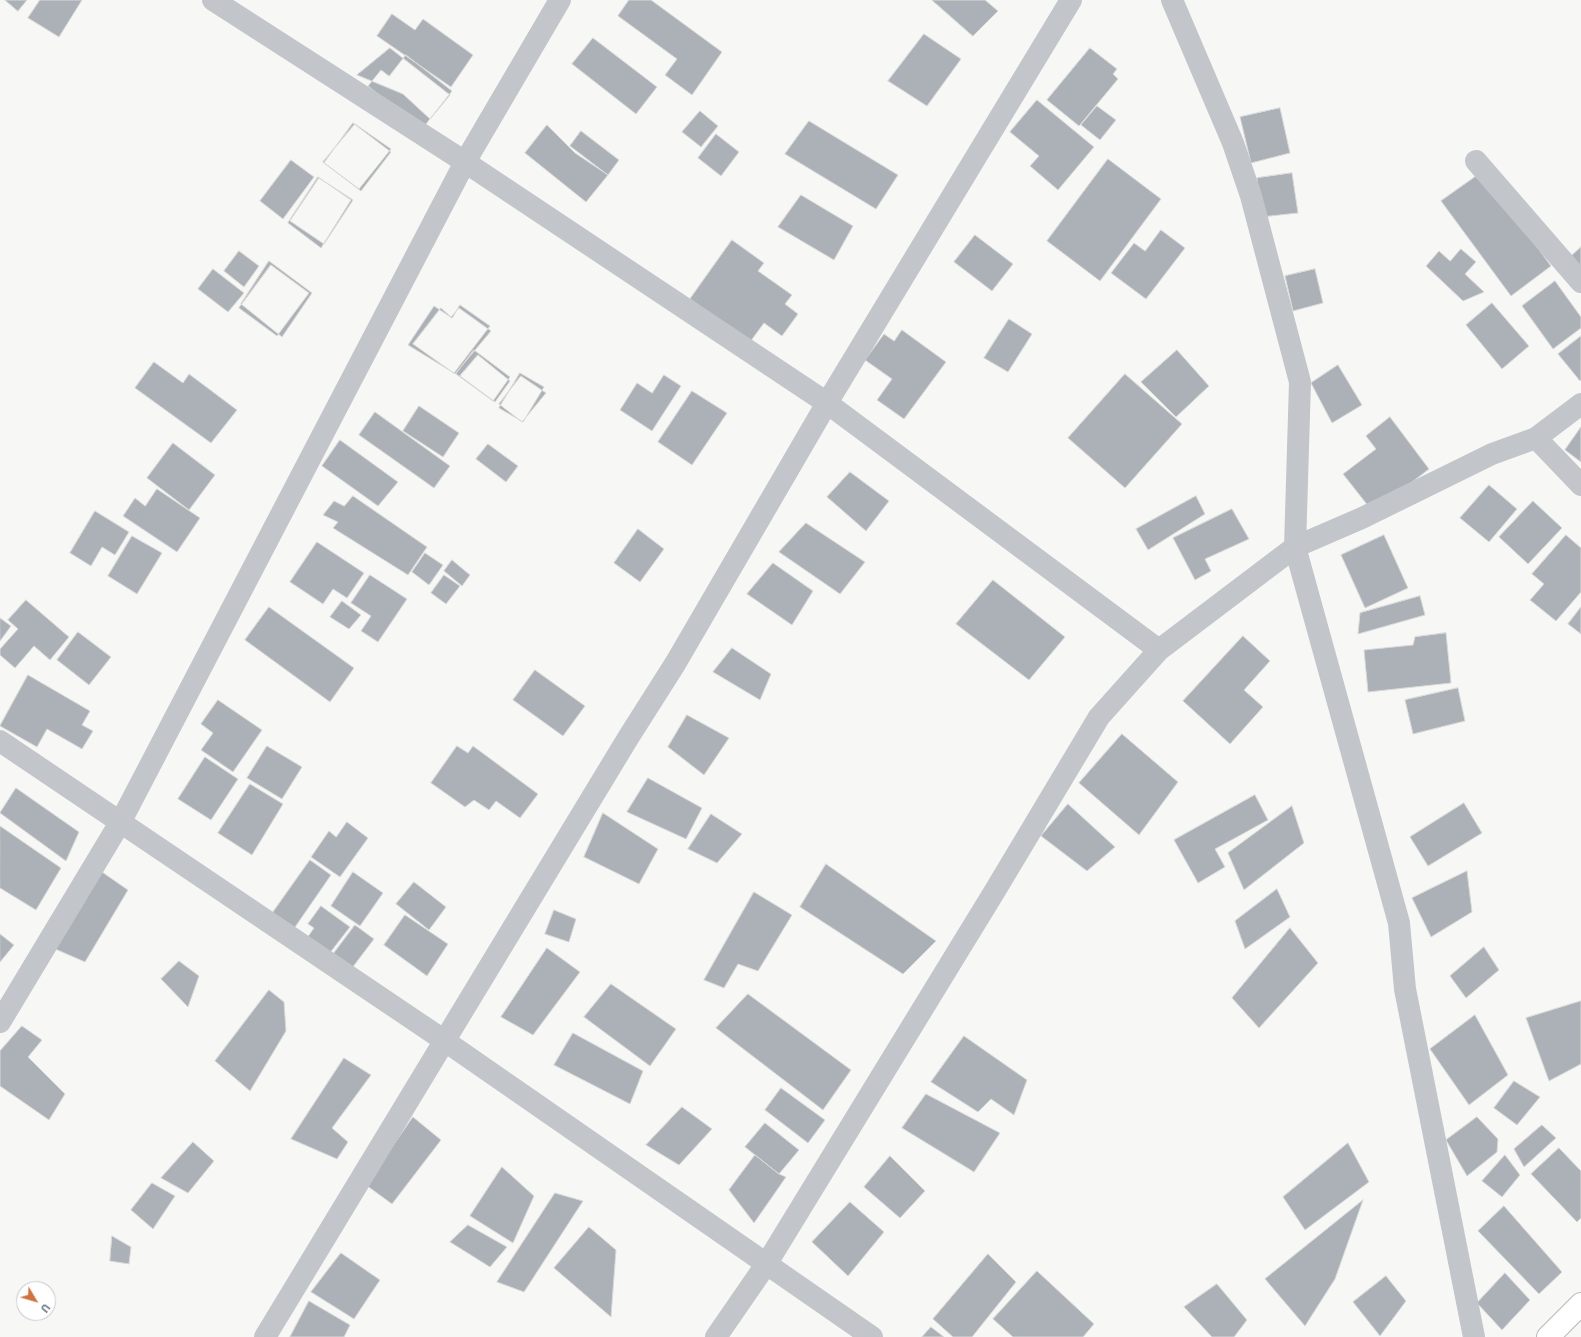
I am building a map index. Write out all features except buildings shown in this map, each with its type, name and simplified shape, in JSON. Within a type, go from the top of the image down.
[{"type":"main road","points":[[1548,1337],[1581,1304]]},
{"type":"street","points":[[213,0],[465,162],[827,403],[1159,650]]},
{"type":"street","points":[[0,1022],[121,821],[465,162],[560,0]]},
{"type":"street","points":[[265,1337],[628,738],[675,664],[827,403],[1071,0]]},
{"type":"street","points":[[1172,0],[1233,144],[1251,196],[1300,382],[1295,547],[1399,923],[1405,989],[1474,1337]]},
{"type":"street","points":[[1476,161],[1581,282]]},
{"type":"street","points":[[716,1337],[767,1263],[996,889],[1099,716],[1159,650],[1295,547],[1362,518],[1492,454],[1536,438],[1581,404]]},
{"type":"street","points":[[1536,438],[1581,485]]},
{"type":"street","points":[[0,741],[121,821],[445,1041],[872,1337]]}]
